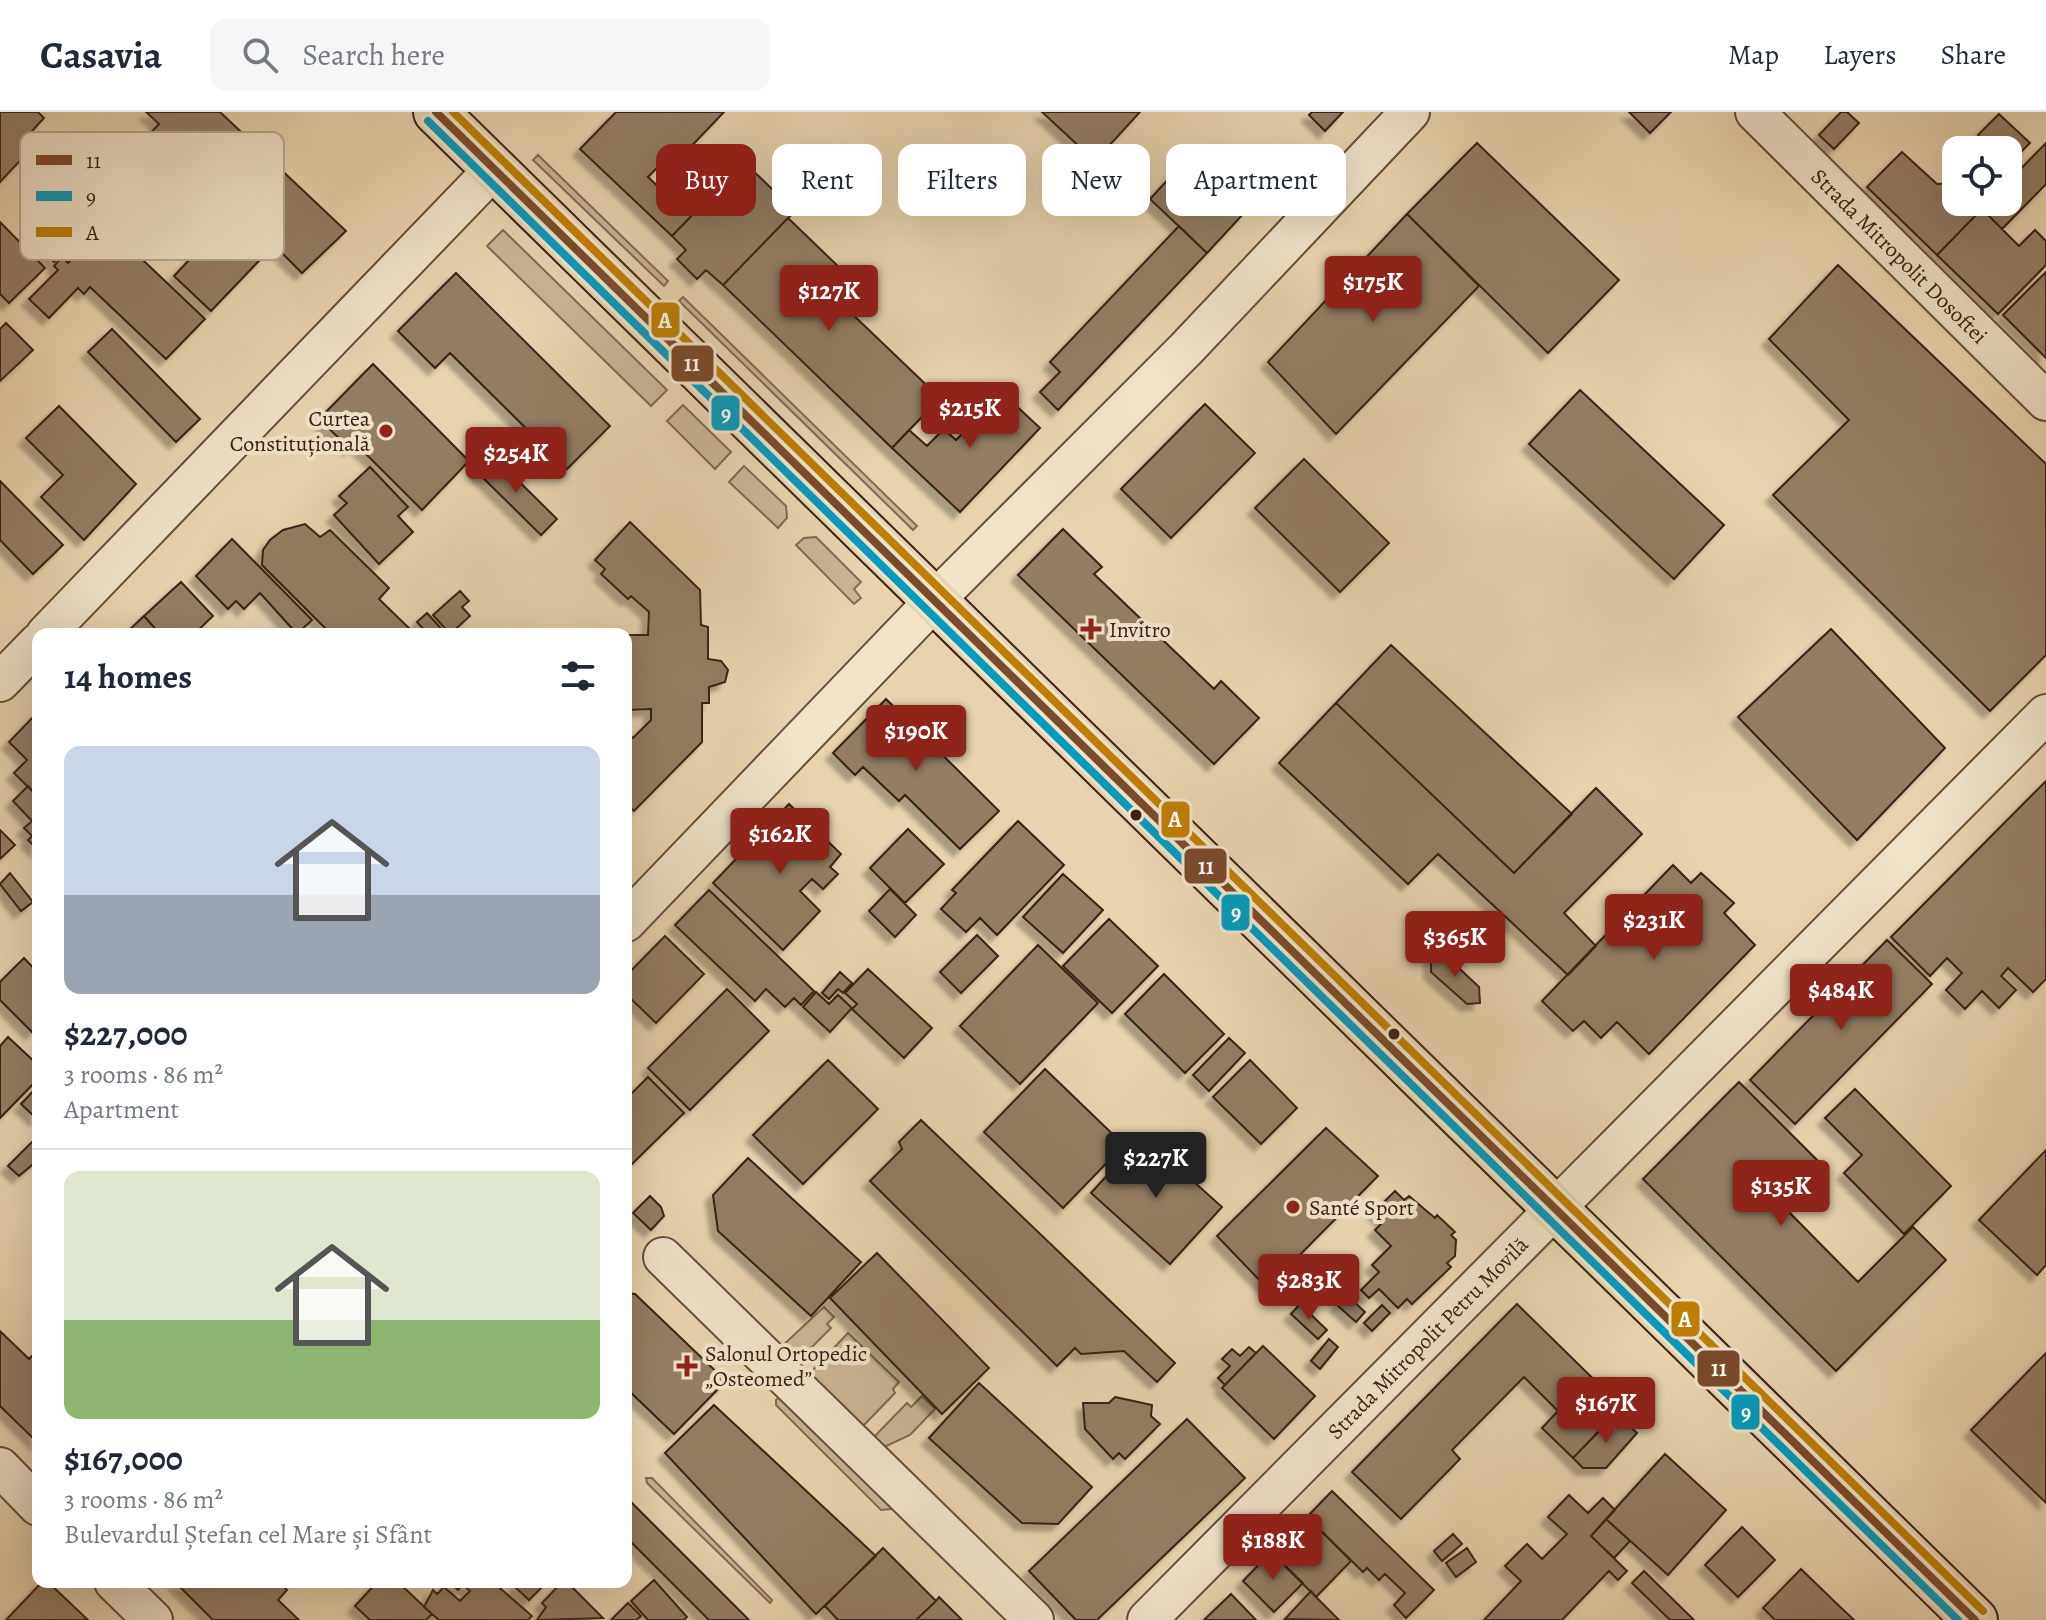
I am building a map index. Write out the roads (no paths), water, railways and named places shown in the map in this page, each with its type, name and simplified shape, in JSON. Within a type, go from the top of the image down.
[{"type":"main road","points":[[436,112],[1975,1620]]},
{"type":"street","points":[[632,916],[934,601],[1186,349],[1410,112]]},
{"type":"street","name":"Strada Mitropolit Dosoftei","points":[[1755,112],[2046,401]]},
{"type":"street","points":[[52,628],[494,169]]},
{"type":"street","points":[[0,682],[32,649]]},
{"type":"street","name":"Strada Mitropolit Petru Movilă","points":[[1147,1620],[2046,714]]},
{"type":"street","points":[[663,1257],[1034,1620]]},
{"type":"street","points":[[0,1467],[32,1500]]},
{"type":"street","points":[[120,1588],[153,1620]]},
{"type":"place","name":"Curtea Constituțională","points":[[386,431]]},
{"type":"place","name":"Invitro","points":[[1091,629]]},
{"type":"place","name":"Santé Sport","points":[[1293,1207]]},
{"type":"place","name":"Salonul Ortopedic „Osteomed”","points":[[687,1366]]}]
